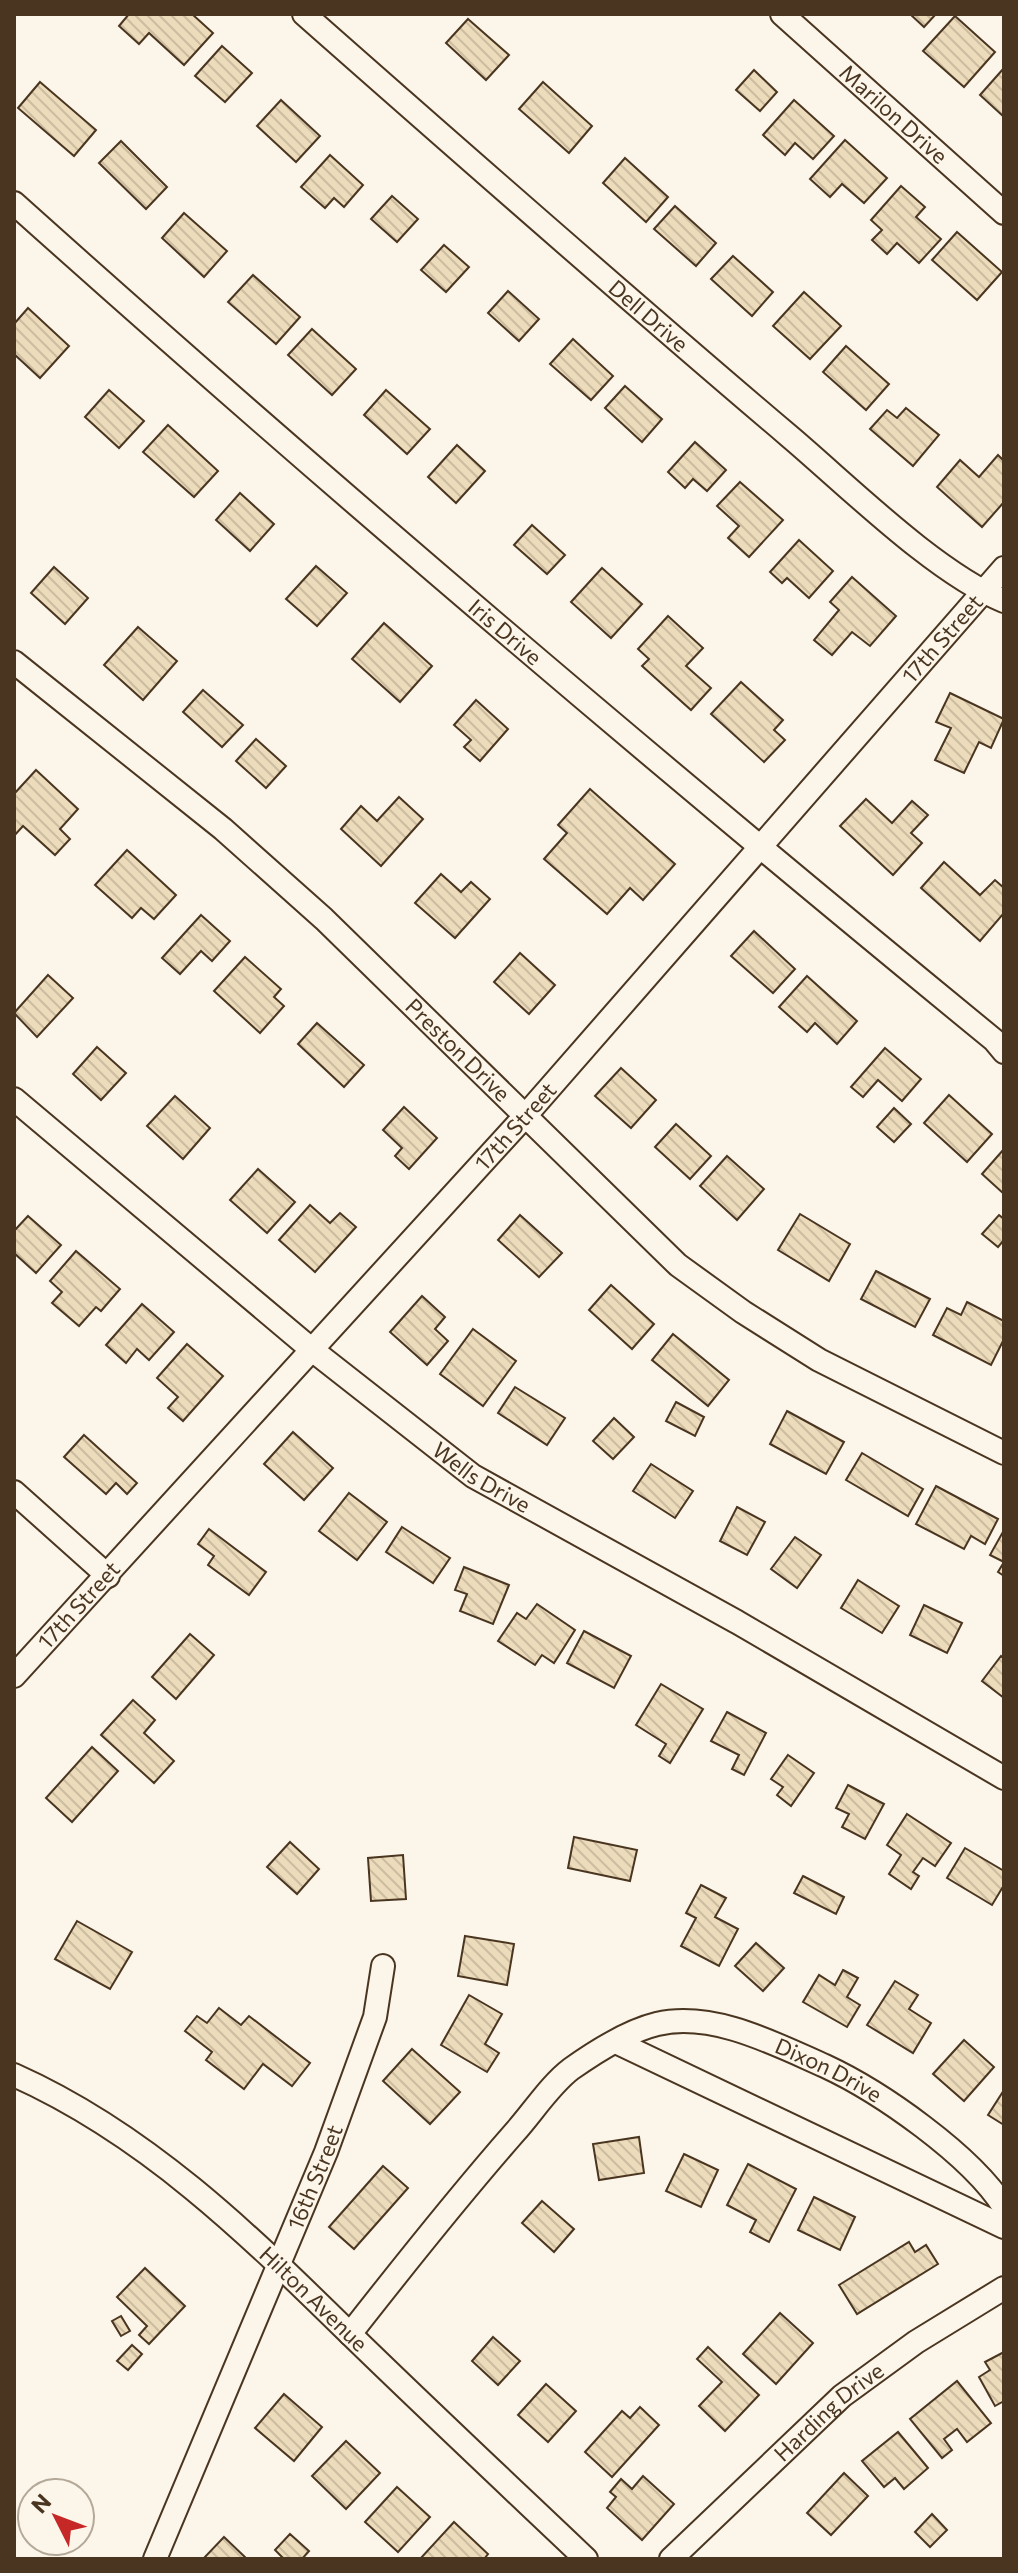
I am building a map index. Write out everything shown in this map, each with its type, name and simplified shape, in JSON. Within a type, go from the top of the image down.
[{"type":"street","name":"Dell Drive","points":[[304,14],[614,288],[912,540],[982,592],[1004,601]]},
{"type":"street","name":"Marilon Drive","points":[[782,14],[1004,213]]},
{"type":"street","name":"Iris Drive","points":[[14,203],[249,414],[758,847],[1001,1041]]},
{"type":"street","name":"17th Street","points":[[14,1676],[526,1115],[1004,568]]},
{"type":"street","name":"Preston Drive","points":[[14,662],[234,839],[324,919],[678,1265],[743,1312],[819,1360],[1004,1453]]},
{"type":"street","name":"Wells Drive","points":[[14,1099],[311,1349],[473,1476],[737,1622],[1004,1778]]},
{"type":"street","points":[[14,1492],[108,1576]]},
{"type":"street","name":"16th Street","points":[[155,2559],[280,2264],[375,2017],[383,1966]]},
{"type":"street","name":"Dixon Drive","points":[[350,2334],[484,2167],[569,2071],[616,2042],[658,2024],[705,2023],[768,2040],[849,2078],[917,2122],[994,2190],[1004,2207]]},
{"type":"street","points":[[616,2042],[1004,2227]]},
{"type":"street","name":"Hilton Avenue","points":[[14,2075],[51,2092],[169,2168],[217,2205],[586,2559]]},
{"type":"street","name":"Harding Drive","points":[[671,2559],[842,2396],[916,2342],[1004,2288]]},
{"type":"building","points":[[129,14],[192,14],[213,33],[184,65],[149,33],[139,44],[119,26]]},
{"type":"building","points":[[910,14],[936,14],[924,27]]},
{"type":"building","points":[[955,16],[995,52],[964,87],[923,51]]},
{"type":"building","points":[[468,19],[509,55],[486,80],[446,43]]},
{"type":"building","points":[[222,46],[252,73],[225,102],[195,76]]},
{"type":"building","points":[[1004,68],[1004,117],[980,95]]},
{"type":"building","points":[[754,70],[777,92],[760,111],[736,90]]},
{"type":"building","points":[[40,82],[96,130],[74,156],[18,108]]},
{"type":"building","points":[[543,82],[592,126],[569,153],[519,109]]},
{"type":"building","points":[[281,100],[320,136],[296,162],[257,126]]},
{"type":"building","points":[[794,100],[834,136],[813,159],[795,143],[785,155],[763,135]]},
{"type":"building","points":[[845,140],[887,178],[864,203],[842,184],[830,197],[810,179]]},
{"type":"building","points":[[121,141],[167,187],[146,209],[99,163]]},
{"type":"building","points":[[330,155],[363,185],[344,207],[334,198],[325,208],[301,187]]},
{"type":"building","points":[[625,158],[668,197],[646,222],[603,183]]},
{"type":"building","points":[[901,186],[925,207],[916,217],[941,239],[919,263],[897,243],[887,254],[872,240],[882,230],[871,220]]},
{"type":"building","points":[[392,196],[418,219],[397,242],[371,219]]},
{"type":"building","points":[[675,206],[716,243],[696,266],[654,229]]},
{"type":"building","points":[[184,213],[227,251],[204,277],[162,238]]},
{"type":"building","points":[[957,232],[1002,272],[977,300],[932,260]]},
{"type":"building","points":[[444,245],[469,267],[446,292],[421,270]]},
{"type":"building","points":[[733,256],[773,292],[752,316],[711,279]]},
{"type":"building","points":[[253,275],[300,317],[276,344],[228,302]]},
{"type":"building","points":[[508,291],[539,319],[519,341],[488,313]]},
{"type":"building","points":[[804,292],[841,326],[810,359],[773,326]]},
{"type":"building","points":[[28,308],[69,346],[40,378],[14,354],[14,324]]},
{"type":"building","points":[[312,329],[356,369],[332,395],[288,355]]},
{"type":"building","points":[[573,339],[613,376],[591,400],[550,364]]},
{"type":"building","points":[[846,346],[889,384],[866,410],[823,372]]},
{"type":"building","points":[[625,386],[662,419],[642,442],[605,408]]},
{"type":"building","points":[[109,390],[144,421],[119,448],[85,417]]},
{"type":"building","points":[[386,390],[430,429],[407,454],[364,415]]},
{"type":"building","points":[[906,408],[939,435],[913,466],[870,429],[887,410],[897,418]]},
{"type":"building","points":[[168,425],[218,471],[194,497],[143,452]]},
{"type":"building","points":[[695,442],[726,470],[707,491],[693,479],[685,488],[668,472]]},
{"type":"building","points":[[457,445],[485,471],[456,503],[428,477]]},
{"type":"building","points":[[998,455],[1004,461],[1004,502],[982,527],[937,487],[960,460],[979,477]]},
{"type":"building","points":[[740,482],[783,520],[749,557],[728,538],[739,526],[717,506]]},
{"type":"building","points":[[240,493],[274,524],[250,551],[216,520]]},
{"type":"building","points":[[532,525],[565,555],[547,574],[514,545]]},
{"type":"building","points":[[799,540],[833,571],[809,598],[787,578],[782,583],[770,572]]},
{"type":"building","points":[[316,566],[347,593],[317,626],[286,599]]},
{"type":"building","points":[[54,567],[88,598],[65,624],[31,593]]},
{"type":"building","points":[[602,568],[642,604],[611,638],[571,602]]},
{"type":"building","points":[[852,577],[896,616],[870,646],[852,632],[832,655],[814,640],[839,610],[830,602]]},
{"type":"building","points":[[668,616],[703,648],[686,666],[711,688],[691,710],[642,666],[649,659],[638,649]]},
{"type":"building","points":[[384,623],[432,666],[400,702],[352,659]]},
{"type":"building","points":[[138,627],[177,661],[143,700],[104,665]]},
{"type":"building","points":[[741,682],[783,720],[774,730],[785,740],[764,762],[711,714]]},
{"type":"building","points":[[203,690],[243,725],[222,747],[183,712]]},
{"type":"building","points":[[950,693],[1004,719],[991,748],[979,742],[964,773],[935,760],[951,728],[936,722]]},
{"type":"building","points":[[476,700],[508,729],[480,761],[464,747],[471,740],[454,725]]},
{"type":"building","points":[[256,739],[286,766],[266,788],[236,761]]},
{"type":"building","points":[[36,770],[78,809],[60,829],[70,839],[55,855],[23,826],[14,836],[14,794]]},
{"type":"building","points":[[590,789],[675,864],[643,900],[630,888],[607,914],[544,859],[567,833],[558,825]]},
{"type":"building","points":[[399,797],[423,819],[381,866],[341,829],[361,806],[377,821]]},
{"type":"building","points":[[866,799],[892,823],[912,801],[928,815],[911,833],[922,843],[893,875],[840,826]]},
{"type":"building","points":[[127,850],[176,895],[154,919],[141,908],[132,918],[95,885]]},
{"type":"building","points":[[944,862],[980,895],[995,880],[1004,888],[1004,913],[980,941],[921,888]]},
{"type":"building","points":[[441,874],[461,892],[471,882],[490,899],[455,938],[415,903]]},
{"type":"building","points":[[201,915],[230,941],[212,961],[201,951],[180,974],[162,958]]},
{"type":"building","points":[[754,931],[795,969],[773,993],[731,956]]},
{"type":"building","points":[[520,953],[555,985],[529,1014],[494,982]]},
{"type":"building","points":[[245,957],[281,989],[274,997],[284,1006],[260,1033],[214,991]]},
{"type":"building","points":[[48,975],[73,998],[37,1037],[14,1013]]},
{"type":"building","points":[[807,976],[857,1021],[837,1044],[815,1023],[807,1032],[779,1007]]},
{"type":"building","points":[[317,1023],[364,1065],[344,1087],[298,1044]]},
{"type":"building","points":[[97,1047],[126,1073],[101,1100],[73,1074]]},
{"type":"building","points":[[885,1048],[921,1079],[902,1101],[878,1080],[863,1097],[851,1087]]},
{"type":"building","points":[[621,1068],[656,1100],[631,1128],[595,1096]]},
{"type":"building","points":[[949,1095],[992,1134],[967,1162],[924,1123]]},
{"type":"building","points":[[175,1096],[210,1128],[183,1159],[147,1126]]},
{"type":"building","points":[[404,1107],[437,1138],[409,1169],[395,1156],[402,1148],[383,1130]]},
{"type":"building","points":[[894,1108],[911,1124],[894,1142],[877,1127]]},
{"type":"building","points":[[676,1124],[711,1156],[690,1179],[655,1147]]},
{"type":"building","points":[[1004,1149],[1004,1194],[982,1174]]},
{"type":"building","points":[[727,1156],[764,1189],[737,1220],[700,1186]]},
{"type":"building","points":[[258,1169],[295,1202],[267,1233],[230,1200]]},
{"type":"building","points":[[310,1205],[330,1223],[340,1213],[356,1227],[315,1272],[279,1240]]},
{"type":"building","points":[[800,1214],[850,1244],[829,1281],[778,1250]]},
{"type":"building","points":[[520,1215],[562,1253],[539,1277],[498,1240]]},
{"type":"building","points":[[999,1215],[1004,1219],[1004,1240],[998,1247],[982,1234]]},
{"type":"building","points":[[28,1216],[61,1245],[36,1273],[14,1253],[14,1231]]},
{"type":"building","points":[[76,1251],[120,1289],[101,1311],[96,1307],[79,1326],[52,1303],[62,1292],[50,1281]]},
{"type":"building","points":[[876,1271],[930,1299],[915,1327],[861,1299]]},
{"type":"building","points":[[611,1285],[654,1324],[632,1349],[589,1310]]},
{"type":"building","points":[[422,1296],[445,1317],[435,1329],[448,1341],[427,1365],[390,1332]]},
{"type":"building","points":[[967,1302],[1004,1321],[1004,1339],[991,1365],[933,1335],[947,1308],[961,1315]]},
{"type":"building","points":[[142,1304],[174,1332],[149,1360],[137,1349],[126,1363],[106,1345]]},
{"type":"building","points":[[473,1329],[516,1361],[483,1406],[440,1374]]},
{"type":"building","points":[[673,1334],[729,1380],[708,1406],[652,1360]]},
{"type":"building","points":[[187,1344],[223,1376],[183,1421],[168,1408],[178,1397],[157,1378]]},
{"type":"building","points":[[515,1387],[565,1418],[547,1445],[498,1413]]},
{"type":"building","points":[[676,1402],[704,1417],[695,1436],[666,1421]]},
{"type":"building","points":[[787,1411],[844,1442],[826,1474],[770,1444]]},
{"type":"building","points":[[614,1418],[634,1437],[613,1459],[593,1441]]},
{"type":"building","points":[[293,1432],[333,1468],[304,1500],[264,1464]]},
{"type":"building","points":[[84,1435],[137,1483],[127,1494],[116,1483],[106,1494],[64,1457]]},
{"type":"building","points":[[862,1453],[923,1489],[908,1516],[846,1480]]},
{"type":"building","points":[[651,1464],[693,1491],[675,1518],[633,1491]]},
{"type":"building","points":[[936,1486],[998,1519],[985,1544],[971,1536],[964,1549],[916,1524]]},
{"type":"building","points":[[349,1493],[387,1522],[357,1560],[319,1531]]},
{"type":"building","points":[[737,1507],[765,1522],[747,1555],[720,1541]]},
{"type":"building","points":[[402,1527],[450,1558],[433,1583],[386,1552]]},
{"type":"building","points":[[209,1529],[266,1572],[249,1595],[208,1565],[214,1556],[198,1544]]},
{"type":"building","points":[[1004,1530],[1004,1562],[990,1555]]},
{"type":"building","points":[[795,1537],[821,1555],[797,1588],[771,1569]]},
{"type":"building","points":[[1004,1562],[1004,1576],[998,1572]]},
{"type":"building","points":[[464,1567],[509,1585],[493,1624],[460,1611],[467,1594],[455,1590]]},
{"type":"building","points":[[858,1580],[899,1606],[882,1633],[841,1608]]},
{"type":"building","points":[[537,1604],[575,1630],[554,1663],[542,1655],[535,1665],[498,1641],[517,1613],[526,1619]]},
{"type":"building","points":[[924,1605],[962,1623],[947,1653],[910,1635]]},
{"type":"building","points":[[584,1631],[631,1656],[614,1688],[567,1663]]},
{"type":"building","points":[[190,1634],[214,1655],[176,1699],[152,1677]]},
{"type":"building","points":[[1001,1656],[1004,1659],[1004,1698],[982,1681]]},
{"type":"building","points":[[661,1684],[703,1709],[670,1763],[659,1756],[666,1744],[636,1725]]},
{"type":"building","points":[[133,1700],[155,1720],[144,1733],[174,1761],[154,1783],[101,1735]]},
{"type":"building","points":[[727,1712],[766,1733],[744,1775],[732,1769],[739,1755],[711,1741]]},
{"type":"building","points":[[92,1747],[118,1771],[72,1822],[46,1798]]},
{"type":"building","points":[[788,1755],[814,1773],[791,1806],[777,1795],[783,1787],[771,1779]]},
{"type":"building","points":[[848,1785],[884,1804],[865,1839],[842,1827],[849,1814],[836,1808]]},
{"type":"building","points":[[907,1814],[951,1843],[935,1866],[923,1858],[913,1872],[919,1876],[911,1889],[889,1874],[901,1855],[887,1845]]},
{"type":"building","points":[[574,1837],[637,1850],[630,1881],[568,1868]]},
{"type":"building","points":[[290,1842],[319,1869],[297,1894],[267,1867]]},
{"type":"building","points":[[965,1848],[1004,1871],[1004,1885],[992,1905],[947,1878]]},
{"type":"building","points":[[403,1855],[406,1899],[371,1901],[368,1858]]},
{"type":"building","points":[[803,1876],[844,1897],[836,1914],[794,1893]]},
{"type":"building","points":[[701,1885],[726,1898],[715,1917],[738,1929],[719,1966],[681,1946],[696,1918],[686,1913]]},
{"type":"building","points":[[77,1921],[132,1952],[110,1989],[55,1959]]},
{"type":"building","points":[[465,1936],[514,1944],[507,1985],[458,1976]]},
{"type":"building","points":[[756,1943],[784,1968],[763,1991],[735,1966]]},
{"type":"building","points":[[843,1970],[858,1978],[847,1997],[860,2005],[847,2027],[803,2002],[819,1975],[835,1985]]},
{"type":"building","points":[[895,1981],[918,1995],[909,2009],[931,2023],[913,2053],[867,2025]]},
{"type":"building","points":[[469,1995],[502,2014],[485,2044],[499,2053],[487,2072],[441,2045]]},
{"type":"building","points":[[219,2008],[241,2025],[249,2016],[310,2063],[292,2086],[263,2064],[244,2089],[206,2060],[212,2052],[185,2031],[197,2016],[207,2023]]},
{"type":"building","points":[[964,2040],[994,2067],[964,2101],[933,2074]]},
{"type":"building","points":[[412,2049],[460,2092],[430,2124],[383,2081]]},
{"type":"building","points":[[1004,2090],[1004,2125],[988,2115]]},
{"type":"building","points":[[639,2137],[644,2173],[599,2180],[593,2144]]},
{"type":"building","points":[[684,2154],[718,2170],[701,2207],[666,2191]]},
{"type":"building","points":[[748,2164],[796,2189],[769,2242],[750,2232],[756,2220],[727,2205]]},
{"type":"building","points":[[383,2166],[408,2188],[354,2249],[329,2227]]},
{"type":"building","points":[[814,2197],[855,2217],[840,2250],[798,2230]]},
{"type":"building","points":[[542,2201],[574,2229],[554,2252],[522,2223]]},
{"type":"building","points":[[909,2242],[915,2252],[926,2245],[938,2264],[857,2314],[839,2285]]},
{"type":"building","points":[[145,2268],[185,2306],[149,2344],[139,2335],[147,2326],[117,2297]]},
{"type":"building","points":[[780,2313],[813,2343],[776,2384],[743,2354]]},
{"type":"building","points":[[121,2316],[130,2331],[121,2336],[112,2321]]},
{"type":"building","points":[[493,2337],[520,2361],[498,2385],[472,2361]]},
{"type":"building","points":[[132,2345],[142,2354],[128,2370],[117,2361]]},
{"type":"building","points":[[708,2347],[759,2395],[725,2431],[699,2406],[722,2382],[697,2359]]},
{"type":"building","points":[[1004,2352],[1004,2401],[995,2406],[979,2377],[990,2370],[985,2362]]},
{"type":"building","points":[[957,2381],[991,2423],[967,2442],[957,2429],[944,2439],[952,2450],[942,2458],[910,2419]]},
{"type":"building","points":[[546,2384],[576,2411],[548,2442],[518,2415]]},
{"type":"building","points":[[284,2394],[322,2427],[294,2461],[255,2428]]},
{"type":"building","points":[[640,2407],[659,2425],[612,2477],[585,2452],[622,2411],[630,2418]]},
{"type":"building","points":[[898,2432],[928,2468],[904,2489],[895,2478],[884,2487],[862,2461]]},
{"type":"building","points":[[346,2441],[380,2473],[346,2509],[312,2476]]},
{"type":"building","points":[[844,2473],[868,2496],[831,2535],[807,2513]]},
{"type":"building","points":[[643,2476],[674,2504],[642,2540],[607,2508],[616,2497],[610,2492],[621,2479],[632,2489]]},
{"type":"building","points":[[397,2487],[430,2517],[398,2552],[365,2522]]},
{"type":"building","points":[[932,2514],[947,2530],[930,2547],[915,2532]]},
{"type":"building","points":[[454,2522],[488,2554],[484,2559],[420,2559]]},
{"type":"building","points":[[290,2534],[309,2551],[302,2559],[284,2559],[275,2550]]},
{"type":"building","points":[[224,2537],[247,2559],[203,2559]]}]
